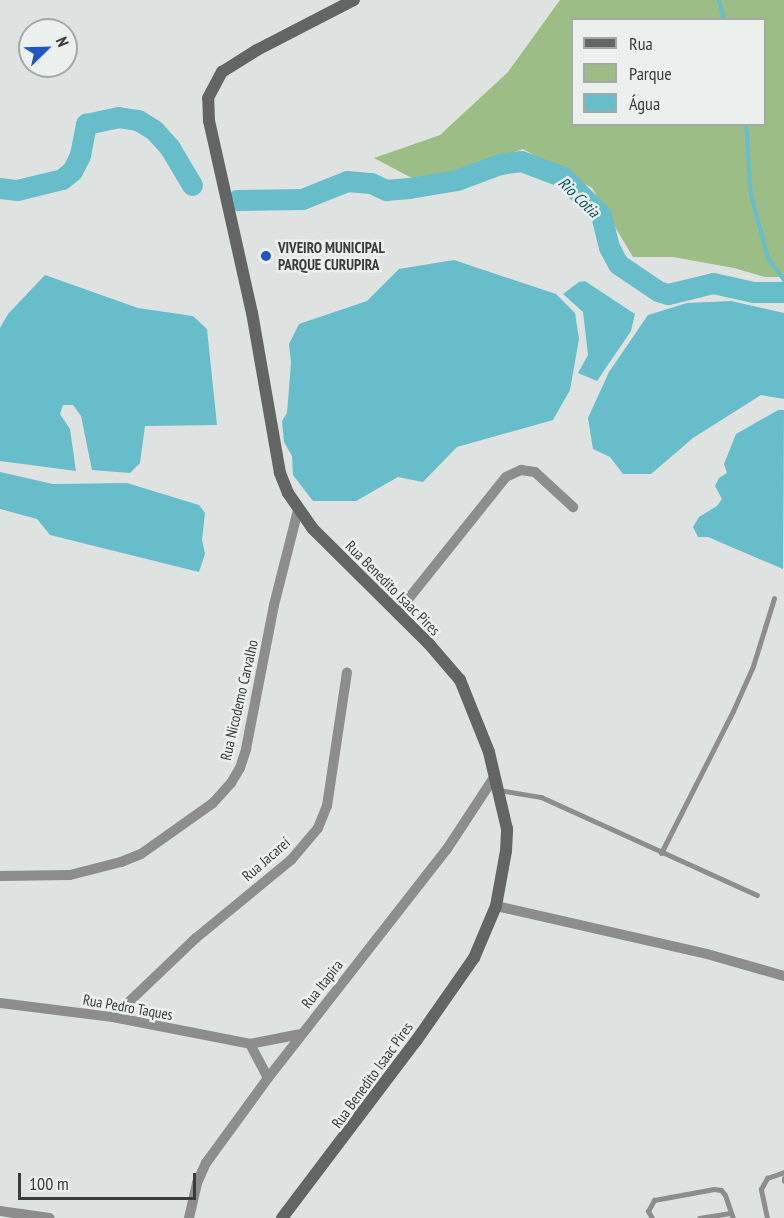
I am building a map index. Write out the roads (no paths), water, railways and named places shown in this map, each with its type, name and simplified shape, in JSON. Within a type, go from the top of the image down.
[{"type":"street","name":"Rua Benedito Isaac Pires","points":[[282,1218],[454,989],[474,958],[496,906],[502,879],[507,829],[499,790],[478,720],[460,680],[397,613],[347,565],[298,510],[280,473],[252,313],[209,121],[208,98],[222,72],[257,50],[354,0]]},
{"type":"street","points":[[397,613],[506,477],[521,470],[535,472],[573,507]]},
{"type":"street","name":"Rua Nicodemo Carvalho","points":[[0,876],[70,875],[121,862],[141,854],[213,804],[231,783],[240,768],[246,749],[274,604],[298,510]]},
{"type":"street","name":"Rua Jacareí","points":[[113,1017],[196,938],[291,860],[318,828],[327,806],[347,672]]},
{"type":"street","name":"Rua Itapira","points":[[189,1218],[197,1183],[206,1163],[267,1078],[447,849],[495,776]]},
{"type":"street","points":[[496,906],[707,954],[784,976]]},
{"type":"street","name":"Rua Pedro Taques","points":[[0,1004],[113,1017],[250,1044],[301,1034]]},
{"type":"street","points":[[250,1044],[267,1078]]},
{"type":"street","points":[[0,1210],[50,1218]]},
{"type":"lane","points":[[661,854],[753,666],[774,598]]},
{"type":"lane","points":[[499,790],[541,798],[757,896]]},
{"type":"lane","points":[[767,1218],[761,1190],[767,1178],[784,1172]]},
{"type":"lane","points":[[651,1218],[648,1211],[654,1200],[714,1189],[721,1190],[732,1215],[699,1218]]},
{"type":"water","points":[[454,260],[556,294],[575,313],[579,339],[570,390],[553,420],[457,447],[423,482],[398,477],[356,501],[313,501],[293,475],[292,456],[284,442],[282,421],[287,413],[291,363],[289,344],[299,324],[367,301],[399,269]]},
{"type":"water","points":[[45,275],[138,308],[193,316],[207,329],[217,425],[145,426],[140,463],[130,473],[92,470],[81,416],[73,405],[63,405],[60,414],[70,429],[76,471],[0,461],[0,328],[8,314]]},
{"type":"water","points":[[585,281],[635,314],[631,331],[597,381],[578,373],[588,355],[583,312],[563,294],[579,282]]},
{"type":"water","points":[[731,301],[784,313],[784,399],[761,395],[693,438],[651,474],[623,474],[610,457],[593,449],[588,418],[609,372],[648,315],[687,303]]},
{"type":"water","points":[[778,410],[784,410],[783,569],[708,537],[698,537],[693,527],[699,517],[717,506],[722,499],[715,486],[719,478],[727,473],[724,464],[736,434]]},
{"type":"water","points":[[0,472],[53,484],[127,483],[199,505],[205,513],[202,540],[205,554],[199,572],[50,535],[37,519],[0,509]]},
{"type":"waterway","points":[[719,0],[724,18]]},
{"type":"waterway","name":"Rio Cotia","points":[[0,188],[17,190],[62,179],[72,171],[80,155],[86,124],[118,117],[138,120],[154,130],[170,148],[192,185]]},
{"type":"waterway","points":[[746,126],[751,195],[768,258],[784,280]]},
{"type":"waterway","name":"Rio Cotia","points":[[237,200],[302,199],[347,181],[371,183],[386,190],[409,188],[457,180],[500,164],[521,161],[563,177],[601,215],[609,247],[618,264],[658,291],[668,294],[713,283],[753,292],[784,292]]},
{"type":"place","name":"VIVEIRO MUNICIPAL PARQUE CURUPIRA","points":[[266,256]]}]
